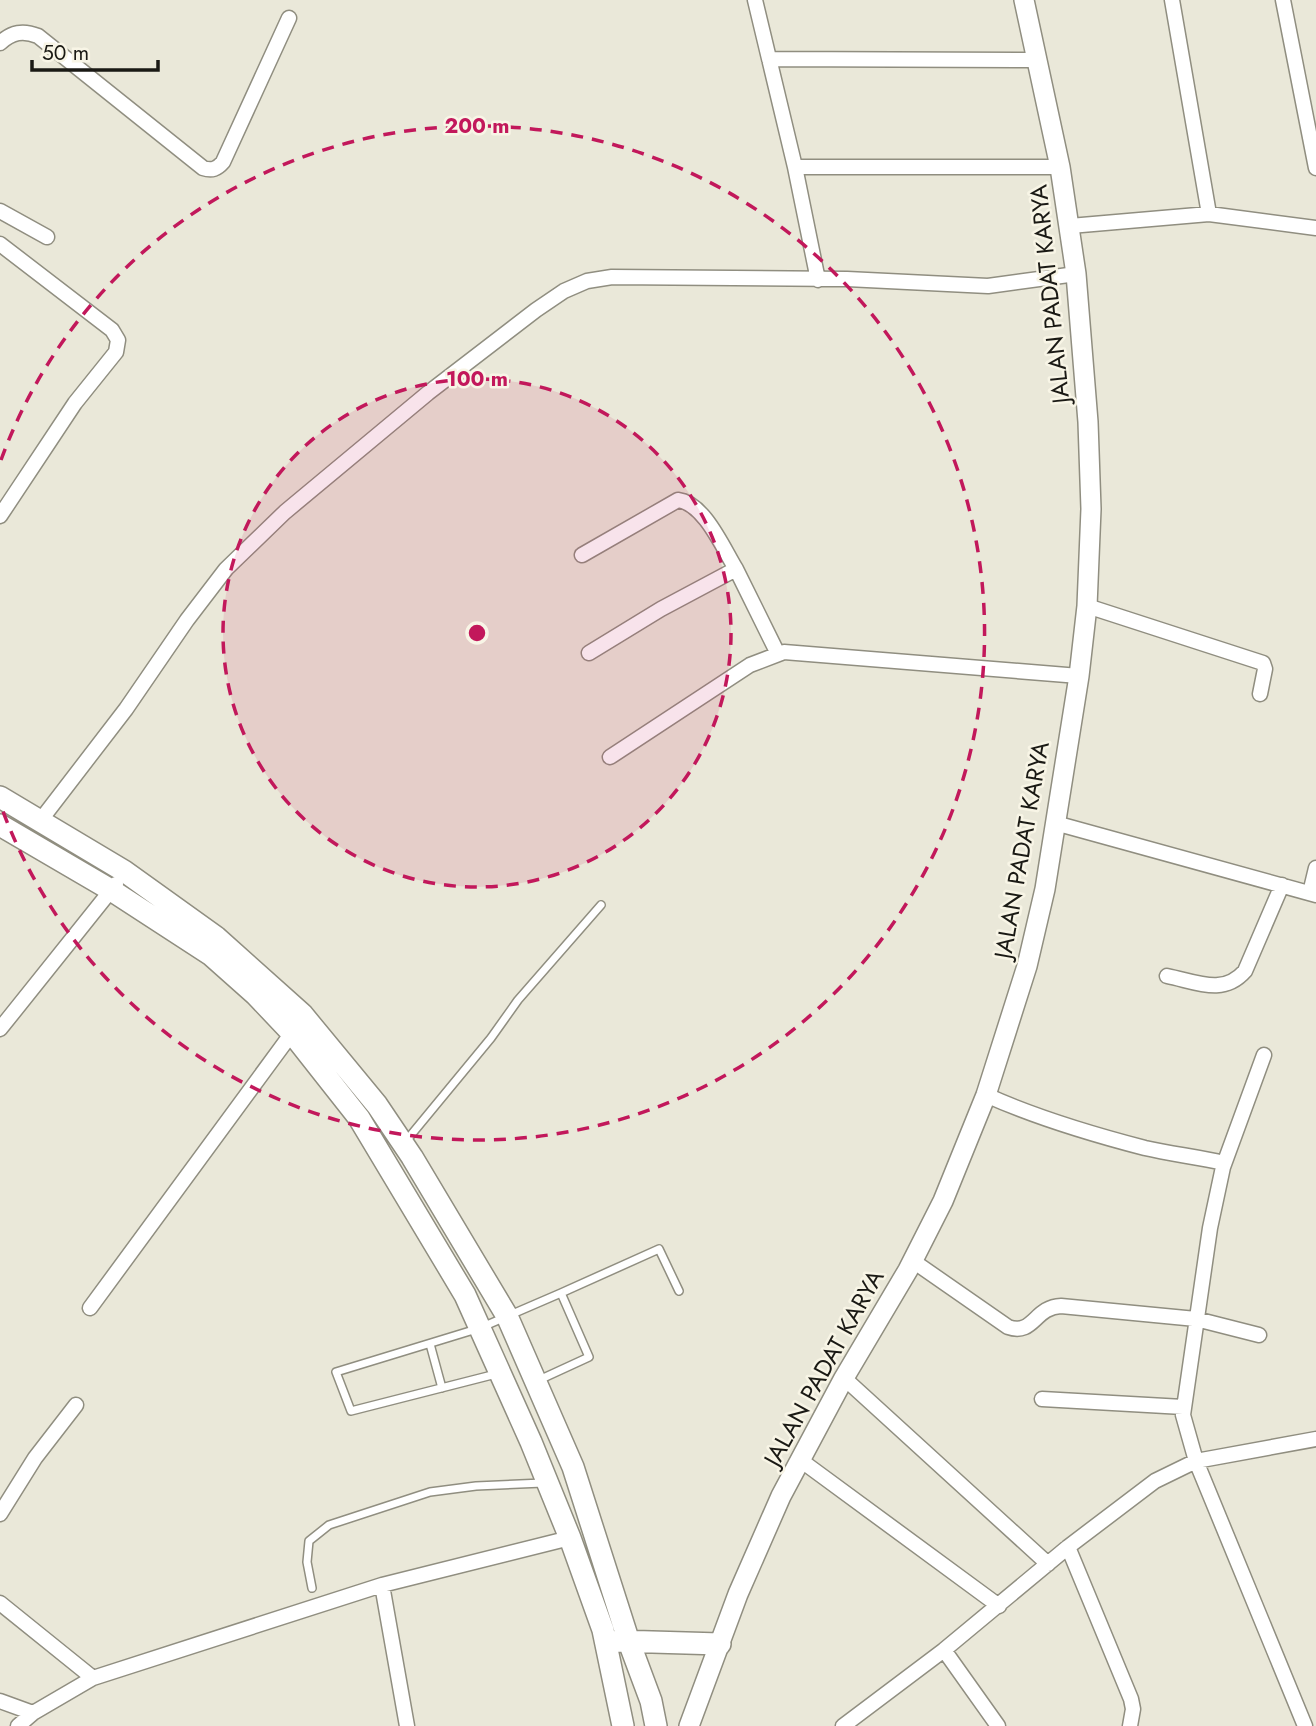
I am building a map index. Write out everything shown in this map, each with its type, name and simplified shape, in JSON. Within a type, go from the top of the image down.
[{"type":"main road","points":[[0,797],[124,871],[216,937],[302,1014],[377,1105],[507,1316],[573,1467],[629,1642],[651,1701],[656,1726]]},
{"type":"main road","points":[[0,825],[111,890],[211,955],[256,995],[292,1033],[359,1118],[465,1295],[548,1483],[605,1640],[623,1726]]},
{"type":"main road","points":[[605,1640],[720,1644]]},
{"type":"street","points":[[755,0],[795,167],[818,280]]},
{"type":"street","name":"JALAN PADAT KARYA","points":[[690,1726],[756,1552],[799,1460],[913,1261],[943,1201],[986,1095],[1038,926],[1079,676],[1087,606],[1091,509],[1088,422],[1070,226],[1024,0]]},
{"type":"street","points":[[1172,0],[1209,214]]},
{"type":"street","points":[[1283,0],[1316,168]]},
{"type":"street","points":[[0,43],[14,34],[27,31],[38,36],[203,168],[210,170],[218,168],[223,162],[289,18]]},
{"type":"street","points":[[769,59],[1038,60]]},
{"type":"street","points":[[795,167],[1060,167]]},
{"type":"street","points":[[0,211],[47,237]]},
{"type":"street","points":[[1070,226],[1209,214],[1316,228]]},
{"type":"street","points":[[0,244],[112,330],[118,340],[116,352],[75,403],[0,516]]},
{"type":"street","points":[[40,821],[126,709],[226,569],[285,512],[331,473],[536,310],[564,291],[587,281],[612,277],[988,286],[1076,274]]},
{"type":"street","points":[[582,555],[678,500],[687,501],[699,509],[736,569],[778,653]]},
{"type":"street","points":[[589,653],[661,608],[736,569]]},
{"type":"street","points":[[1087,606],[1264,663],[1260,694]]},
{"type":"street","points":[[610,757],[751,665],[778,653],[1079,676]]},
{"type":"street","points":[[1055,823],[1313,894],[1316,868]]},
{"type":"street","points":[[0,1029],[124,871]]},
{"type":"street","points":[[1167,976],[1221,987],[1236,981],[1245,971],[1282,885]]},
{"type":"street","points":[[90,1308],[292,1033]]},
{"type":"street","points":[[1264,1055],[1224,1163],[1210,1228],[1183,1407],[1196,1461],[1305,1726]]},
{"type":"street","points":[[986,1095],[1022,1111],[1120,1141],[1224,1163]]},
{"type":"street","points":[[913,1261],[1008,1327],[1018,1330],[1027,1328],[1051,1306],[1196,1318],[1259,1335]]},
{"type":"street","points":[[844,1378],[1048,1564]]},
{"type":"street","points":[[1042,1399],[1183,1407]]},
{"type":"street","points":[[0,1514],[35,1458],[76,1405]]},
{"type":"street","points":[[843,1726],[944,1650],[1068,1547],[1142,1490],[1196,1461],[1316,1439]]},
{"type":"street","points":[[799,1460],[999,1606]]},
{"type":"street","points":[[18,1726],[33,1713],[93,1678],[382,1586],[570,1538]]},
{"type":"street","points":[[1068,1547],[1131,1699],[1133,1709],[1130,1726]]},
{"type":"street","points":[[382,1586],[407,1726]]},
{"type":"street","points":[[0,1604],[93,1678]]},
{"type":"street","points":[[944,1650],[999,1726]]},
{"type":"street","points":[[0,1701],[33,1713]]},
{"type":"lane","points":[[403,1144],[491,1038],[517,1000],[601,905]]},
{"type":"lane","points":[[500,1373],[351,1411],[336,1372],[480,1328],[659,1249],[679,1291]]},
{"type":"lane","points":[[535,1382],[589,1357],[561,1293]]},
{"type":"lane","points":[[430,1344],[442,1388]]},
{"type":"lane","points":[[312,1588],[307,1562],[309,1541],[329,1525],[430,1492],[476,1486],[548,1483]]}]
